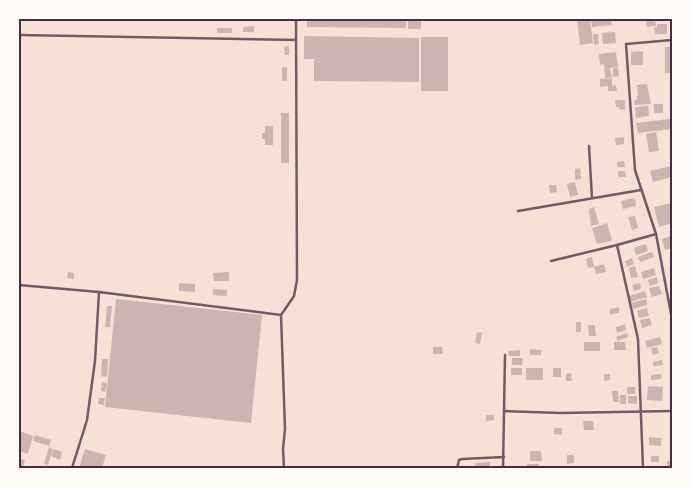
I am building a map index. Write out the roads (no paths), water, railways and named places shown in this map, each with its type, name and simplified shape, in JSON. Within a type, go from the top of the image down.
[{"type":"street","points":[[284,468],[282,448],[285,429],[281,315],[294,296],[297,280],[296,19]]},
{"type":"street","points":[[19,36],[296,40]]},
{"type":"street","points":[[672,40],[626,44],[635,170],[656,234],[672,319]]},
{"type":"street","points":[[590,146],[592,198]]},
{"type":"street","points":[[518,211],[641,190]]},
{"type":"street","points":[[551,261],[656,234]]},
{"type":"street","points":[[617,245],[638,339],[643,468]]},
{"type":"street","points":[[19,285],[99,292],[281,315]]},
{"type":"street","points":[[72,468],[87,420],[95,361],[99,292]]},
{"type":"street","points":[[504,468],[506,355]]},
{"type":"street","points":[[504,411],[672,411]]},
{"type":"street","points":[[457,468],[458,460],[462,459],[504,457]]}]
